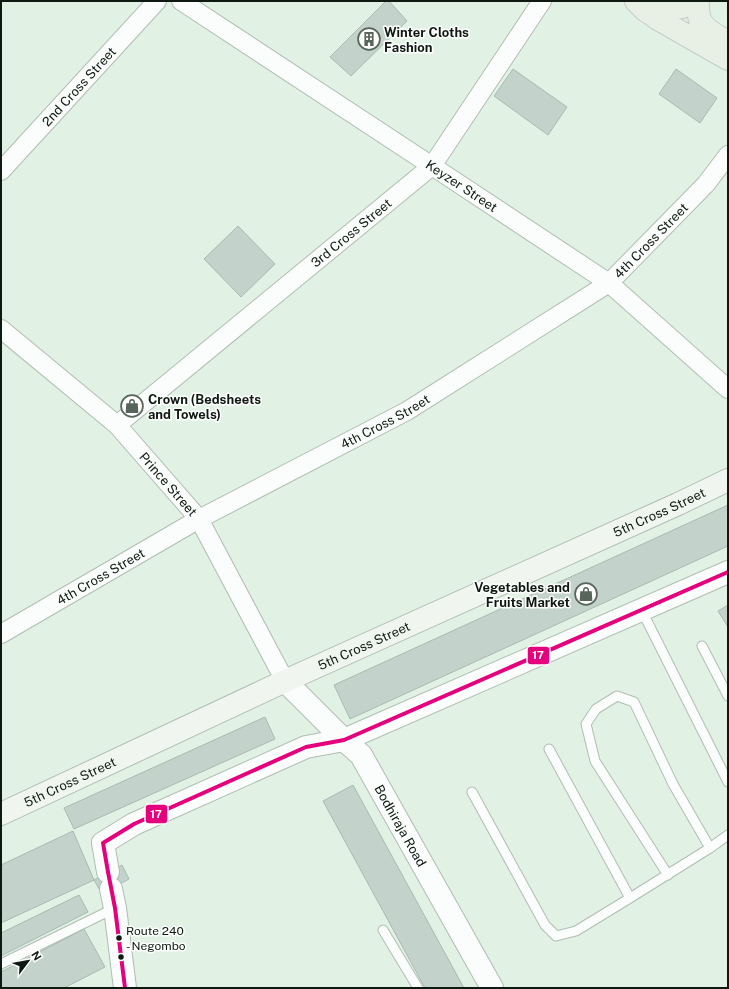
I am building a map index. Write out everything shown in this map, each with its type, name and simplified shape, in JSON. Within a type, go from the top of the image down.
[{"type":"main road","points":[[636,1],[645,10],[658,19],[728,59]]},
{"type":"main road","points":[[644,1],[651,4],[683,7],[693,1]]},
{"type":"main road","points":[[698,1],[698,12],[701,21],[707,28],[728,42]]},
{"type":"main road","name":"5th Cross Street","points":[[1,814],[285,681],[728,480]]},
{"type":"street","name":"2nd Cross Street","points":[[1,172],[157,1]]},
{"type":"street","name":"Keyzer Street","points":[[181,1],[610,283],[728,389]]},
{"type":"street","name":"3rd Cross Street","points":[[117,425],[432,166],[542,1]]},
{"type":"street","name":"4th Cross Street","points":[[1,634],[199,519],[407,411],[610,283],[706,184],[728,155]]},
{"type":"street","name":"Prince Street","points":[[1,329],[117,425],[199,519],[285,681]]},
{"type":"street","points":[[121,986],[112,890],[104,844],[134,824],[306,746],[344,740],[728,572]]},
{"type":"street","name":"Bodhiraja Road","points":[[285,681],[361,755],[492,988]]},
{"type":"lane","points":[[642,609],[728,782]]},
{"type":"lane","points":[[702,646],[728,696]]},
{"type":"lane","points":[[668,875],[596,761],[586,724],[596,709],[617,696],[634,702],[673,784],[710,848]]},
{"type":"lane","points":[[549,749],[630,898]]},
{"type":"lane","points":[[472,792],[544,925],[556,936],[576,931],[668,875],[728,835]]},
{"type":"lane","points":[[1,964],[112,890]]},
{"type":"lane","points":[[384,930],[418,988]]},
{"type":"building","name":"Winter Cloths Fashion","points":[[386,1],[389,1],[407,21],[351,76],[330,57]]},
{"type":"building","points":[[513,69],[567,107],[548,135],[494,96]]},
{"type":"building","points":[[676,69],[717,98],[700,123],[659,94]]},
{"type":"building","points":[[238,226],[275,264],[241,297],[204,259]]},
{"type":"building","points":[[728,505],[728,546],[350,719],[334,685]]},
{"type":"building","points":[[728,605],[728,627],[718,611]]},
{"type":"building","points":[[265,717],[275,739],[74,829],[64,808]]},
{"type":"building","points":[[353,785],[464,988],[425,988],[323,801]]},
{"type":"building","points":[[73,831],[94,880],[1,923],[1,865]]},
{"type":"building","points":[[122,865],[129,879],[102,894],[94,880]]},
{"type":"building","points":[[79,895],[88,912],[1,956],[1,933]]},
{"type":"building","points":[[84,929],[105,967],[64,988],[1,988],[1,972]]},
{"type":"transit line","name":"17","points":[[125,988],[115,908],[103,843],[134,824],[306,747],[344,740],[728,572]]},
{"type":"place","name":"Winter Cloths Fashion","points":[[369,39]]},
{"type":"place","name":"Crown (Bedsheets and Towels)","points":[[132,406]]},
{"type":"place","name":"Vegetables and Fruits Market","points":[[586,594]]},
{"type":"place","name":"Route 240 - Negombo","points":[[119,938]]}]
